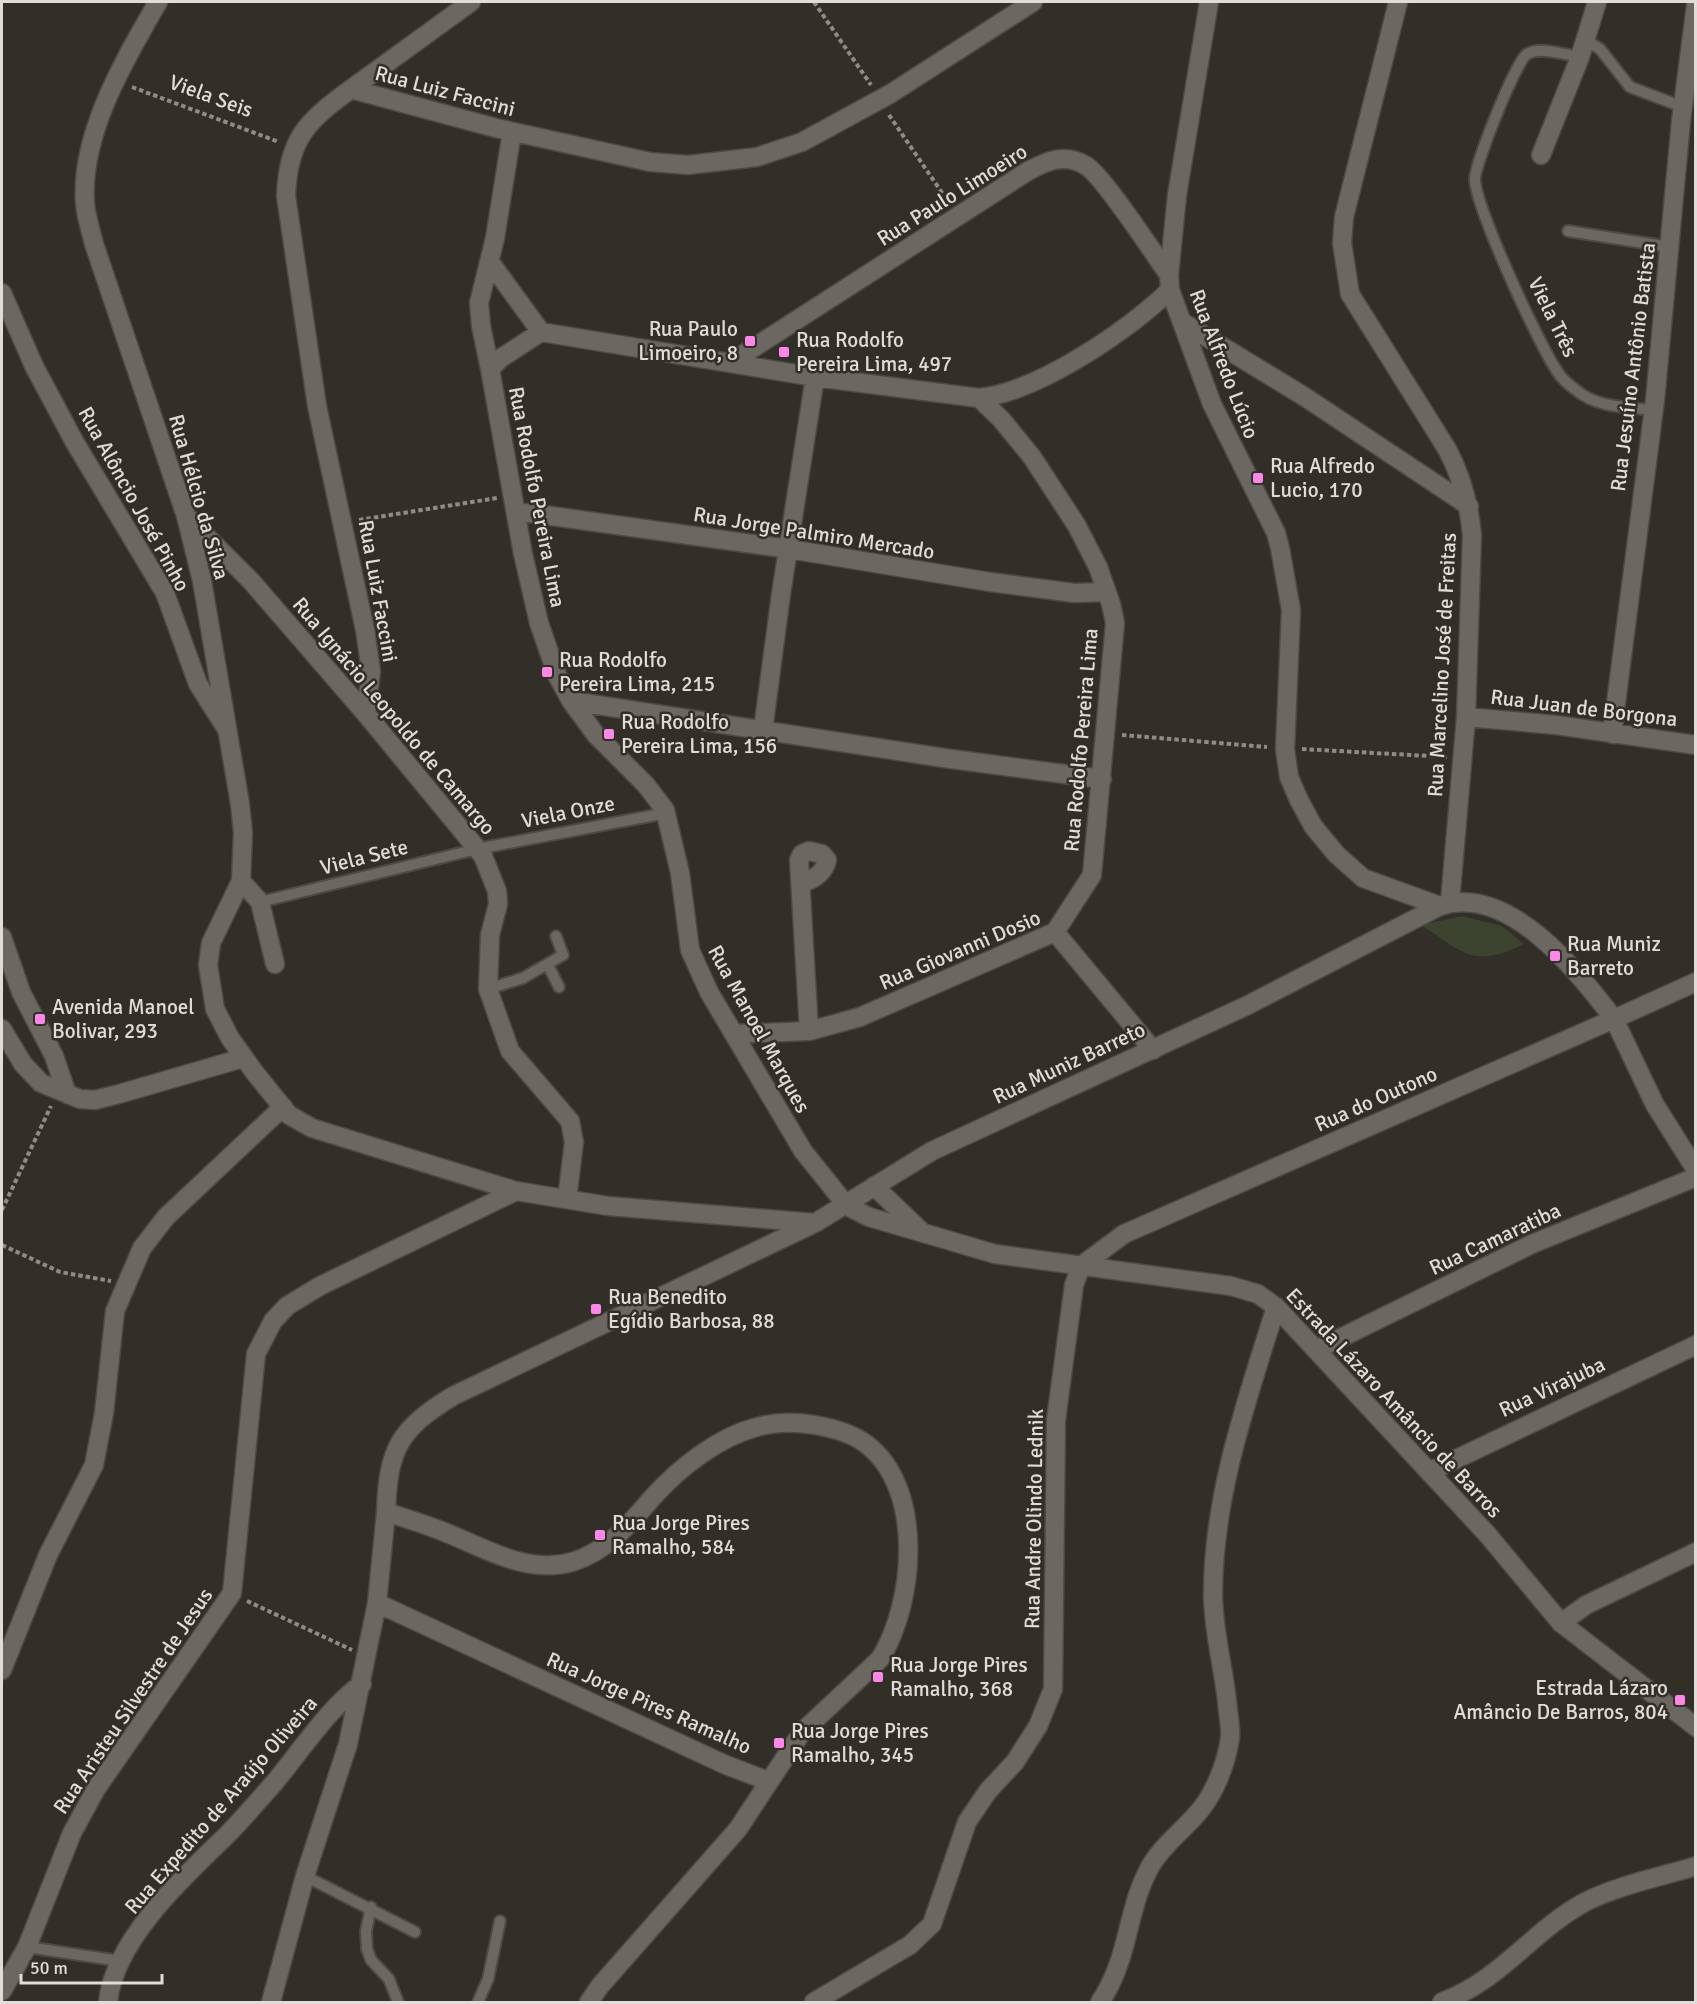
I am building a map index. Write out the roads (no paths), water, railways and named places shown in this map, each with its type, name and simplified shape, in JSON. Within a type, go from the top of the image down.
[{"type":"street","name":"Rua Hélcio da Silva","points":[[158,2],[114,80],[88,164],[85,203],[94,244],[186,516],[202,581],[243,832],[241,880],[211,943],[208,965],[215,1009],[243,1058],[283,1107]]},
{"type":"street","points":[[351,89],[471,2]]},
{"type":"street","name":"Rua Luiz Faccini","points":[[366,714],[371,671],[362,611],[317,406],[294,264],[286,196],[287,167],[303,130],[321,111],[351,89],[512,132],[650,162],[688,165],[757,157],[802,142],[890,94],[1033,2]]},
{"type":"street","name":"Rua Alfredo Lúcio","points":[[1209,2],[1178,195],[1170,283],[1221,426],[1276,533],[1287,574],[1292,610],[1285,749],[1289,777],[1313,826],[1336,854],[1363,878],[1445,904]]},
{"type":"street","name":"Rua Marcelino José de Freitas","points":[[1398,2],[1344,217],[1342,243],[1350,294],[1367,325],[1447,449],[1459,471],[1469,506],[1472,534],[1466,717],[1445,904]]},
{"type":"street","points":[[1541,155],[1583,49],[1597,2]]},
{"type":"street","name":"Rua Jesuíno Antônio Batista","points":[[1612,734],[1653,410],[1695,6]]},
{"type":"street","points":[[490,369],[481,326],[480,303],[490,262],[512,132]]},
{"type":"street","name":"Rua Paulo Limoeiro","points":[[730,363],[1028,171],[1053,159],[1068,159],[1086,165],[1100,180],[1170,283]]},
{"type":"street","points":[[490,262],[541,332],[815,377],[979,398],[999,396],[1025,386],[1062,366],[1148,311],[1170,283]]},
{"type":"street","name":"Rua Alôncio José Pinho","points":[[2,293],[34,366],[74,441],[165,593],[198,684],[226,728]]},
{"type":"street","points":[[1182,322],[1276,378],[1469,506]]},
{"type":"street","name":"Rua Rodolfo Pereira Lima","points":[[541,332],[501,358],[490,369],[516,514],[539,623],[557,675],[571,701],[596,735],[646,785],[666,813],[676,855]]},
{"type":"street","points":[[763,730],[815,377]]},
{"type":"street","name":"Rua Rodolfo Pereira Lima","points":[[979,398],[1014,434],[1059,497],[1098,567],[1115,623],[1092,875],[1055,932]]},
{"type":"street","name":"Rua Jorge Palmiro Mercado","points":[[516,514],[530,513],[789,549],[990,582],[1074,593],[1106,592]]},
{"type":"street","name":"Rua Ignácio Leopoldo de Camargo","points":[[186,516],[251,581],[366,714],[477,849],[491,872],[497,891],[498,904],[490,934],[488,989],[510,1051],[570,1121],[574,1142],[567,1199]]},
{"type":"street","points":[[571,701],[944,758],[1102,779]]},
{"type":"street","name":"Rua Juan de Borgona","points":[[1466,717],[1556,724],[1695,745]]},
{"type":"street","name":"Rua Manoel Marques","points":[[676,855],[690,950],[709,992],[802,1151],[847,1206]]},
{"type":"street","points":[[241,880],[260,902],[275,964]]},
{"type":"street","name":"Rua Manoel Marques","points":[[802,883],[809,1031]]},
{"type":"street","points":[[1445,904],[1481,904],[1502,912],[1531,928],[1578,975],[1614,1019],[1655,1105],[1695,1170]]},
{"type":"street","name":"Rua Muniz Barreto","points":[[271,2002],[305,1876],[348,1744],[362,1684],[377,1603],[390,1467],[397,1446],[423,1414],[453,1396],[815,1224],[847,1206],[874,1186],[932,1150],[1246,1006],[1445,904]]},
{"type":"street","name":"Rua Giovanni Dosio","points":[[735,1034],[809,1031],[860,1017],[1055,932],[1153,1050]]},
{"type":"street","points":[[2,937],[21,992],[54,1056],[67,1094]]},
{"type":"street","name":"Rua do Outono","points":[[1081,1266],[1124,1234],[1695,982]]},
{"type":"street","points":[[2,1029],[23,1064],[41,1083],[81,1099],[95,1100],[243,1058]]},
{"type":"street","points":[[2,1670],[48,1555],[94,1465],[99,1449],[107,1391],[115,1311],[142,1248],[166,1217],[283,1107],[295,1120],[312,1128],[516,1191],[608,1206],[815,1224]]},
{"type":"street","name":"Rua Camaratiba","points":[[1316,1350],[1532,1244],[1695,1177]]},
{"type":"street","name":"Estrada Lázaro Amâncio de Barros","points":[[874,1186],[921,1231]]},
{"type":"street","name":"Rua Aristeu Silvestre de Jesus","points":[[2,1991],[27,1947],[68,1843],[96,1790],[232,1593],[256,1354],[273,1321],[288,1306],[320,1286],[516,1191]]},
{"type":"street","name":"Estrada Lázaro Amâncio de Barros","points":[[847,1206],[869,1217],[995,1254],[1231,1286],[1258,1294],[1276,1307],[1487,1534],[1561,1623],[1695,1727]]},
{"type":"street","name":"Rua Andre Olindo Lednik","points":[[814,2002],[910,1944],[932,1924],[967,1822],[988,1791],[1015,1762],[1038,1725],[1053,1689],[1056,1420],[1074,1286],[1081,1266]]},
{"type":"street","points":[[1100,2002],[1114,1981],[1150,1867],[1162,1850],[1208,1799],[1225,1758],[1230,1736],[1226,1681],[1213,1615],[1213,1569],[1221,1504],[1253,1381],[1276,1307]]},
{"type":"street","name":"Rua Virajuba","points":[[1429,1472],[1695,1345]]},
{"type":"street","name":"Rua Jorge Pires Ramalho","points":[[377,1603],[726,1765],[768,1781],[802,1732],[880,1659],[888,1647],[909,1574],[906,1522],[891,1473],[867,1444],[851,1435],[824,1426],[798,1422],[758,1426],[716,1445],[683,1470],[654,1497],[631,1525],[598,1550],[573,1562],[543,1567],[504,1557],[441,1530],[386,1512]]},
{"type":"street","points":[[1561,1623],[1586,1605],[1695,1552]]},
{"type":"street","name":"Rua Expedito de Araújo Oliveira","points":[[108,2002],[120,1961],[137,1935],[184,1875],[247,1813],[306,1746],[341,1700],[362,1684]]},
{"type":"street","points":[[589,2002],[607,1977],[738,1829],[768,1781]]},
{"type":"street","points":[[1442,2002],[1465,1994],[1498,1971],[1550,1926],[1586,1902],[1695,1866]]},
{"type":"lane","points":[[1583,49],[1600,49],[1630,87],[1683,108]]},
{"type":"lane","name":"Viela Três","points":[[1583,49],[1537,51],[1526,55],[1515,69],[1480,158],[1475,179],[1483,210],[1533,326],[1557,372],[1576,391],[1596,403],[1653,410]]},
{"type":"lane","points":[[1568,231],[1670,247]]},
{"type":"lane","name":"Viela Onze","points":[[477,849],[666,813]]},
{"type":"lane","name":"Viela Sete","points":[[260,902],[477,849]]},
{"type":"lane","points":[[488,989],[506,985],[548,965],[563,955],[556,936]]},
{"type":"lane","points":[[548,965],[559,987]]},
{"type":"lane","points":[[305,1876],[371,1907],[416,1932]]},
{"type":"lane","points":[[371,1907],[366,1931],[367,1949],[371,1960],[389,1979],[398,2002]]},
{"type":"lane","points":[[478,2002],[493,1958],[500,1921]]},
{"type":"lane","points":[[27,1947],[120,1961]]},
{"type":"place","name":"Rua Paulo Limoeiro, 8","points":[[750,341]]},
{"type":"place","name":"Rua Rodolfo Pereira Lima, 497","points":[[784,352]]},
{"type":"place","name":"Rua Alfredo Lucio, 170","points":[[1258,478]]},
{"type":"place","name":"Rua Rodolfo Pereira Lima, 215","points":[[547,672]]},
{"type":"place","name":"Rua Rodolfo Pereira Lima, 156","points":[[609,734]]},
{"type":"place","name":"Rua Muniz Barreto","points":[[1555,956]]},
{"type":"place","name":"Avenida Manoel Bolivar, 293","points":[[40,1019]]},
{"type":"place","name":"Rua Benedito Egídio Barbosa, 88","points":[[596,1309]]},
{"type":"place","name":"Rua Jorge Pires Ramalho, 584","points":[[600,1535]]},
{"type":"place","name":"Rua Jorge Pires Ramalho, 368","points":[[878,1677]]},
{"type":"place","name":"Estrada Lázaro Amâncio De Barros, 804","points":[[1680,1700]]},
{"type":"place","name":"Rua Jorge Pires Ramalho, 345","points":[[779,1743]]}]
